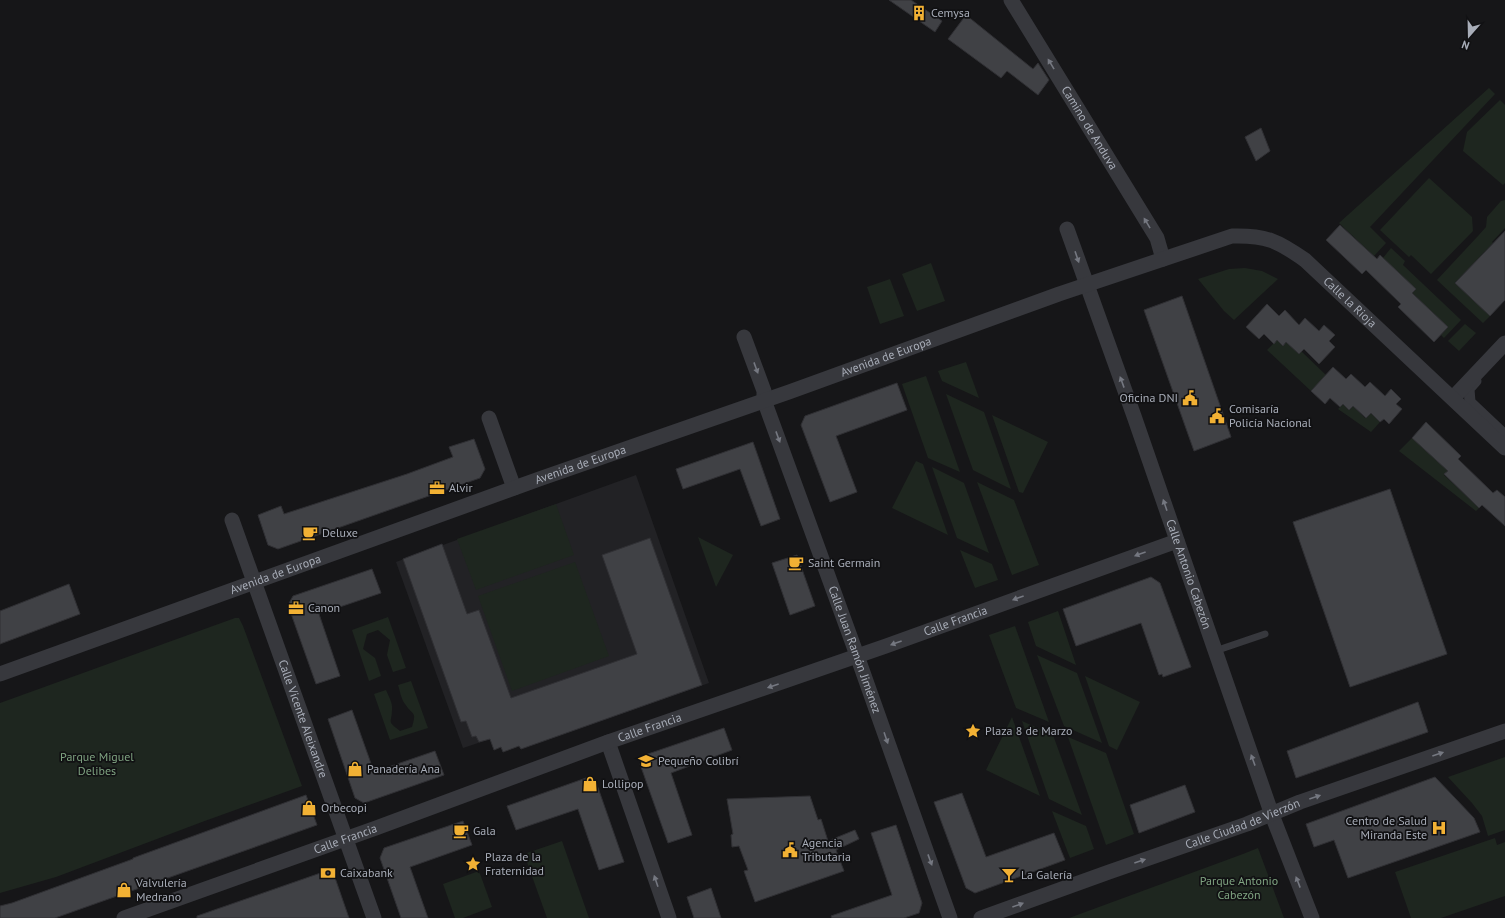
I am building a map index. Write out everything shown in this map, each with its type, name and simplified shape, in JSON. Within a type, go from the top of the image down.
[{"type":"street","name":"Camino de Anduva","points":[[1011,0],[1157,238],[1162,258]]},
{"type":"street","name":"Calle Antonio Cabezón","points":[[1067,230],[1134,416],[1272,814],[1312,918]]},
{"type":"street","name":"Calle la Rioja","points":[[1162,258],[1232,236],[1250,236],[1269,239],[1289,248],[1305,260],[1505,448]]},
{"type":"street","name":"Avenida de Europa","points":[[0,674],[253,581],[1162,258]]},
{"type":"street","name":"Calle Juan Ramón Jiménez","points":[[744,337],[764,391],[764,400],[950,918]]},
{"type":"street","points":[[1453,398],[1505,343]]},
{"type":"street","points":[[1505,351],[1469,389],[1470,402],[1505,435]]},
{"type":"street","points":[[490,418],[514,488]]},
{"type":"street","name":"Calle Vicente Aleixandre","points":[[232,520],[374,918]]},
{"type":"street","name":"Calle Francia","points":[[124,918],[346,839],[608,742],[857,656],[1177,540]]},
{"type":"street","name":"Calle Ciudad de Vierzón","points":[[981,918],[1308,800],[1505,731]]},
{"type":"street","points":[[608,742],[669,918]]},
{"type":"lane","points":[[1215,651],[1265,634]]},
{"type":"shaded area","points":[[636,475],[709,683],[521,749],[519,746],[503,752],[501,747],[494,750],[490,739],[463,748],[396,562]]},
{"type":"green space","points":[[1489,88],[1495,94],[1370,227],[1386,243],[1374,256],[1339,223]]},
{"type":"green space","points":[[1500,100],[1505,105],[1505,183],[1503,185],[1463,151],[1467,132]]},
{"type":"green space","points":[[1429,178],[1472,217],[1473,231],[1431,274],[1411,255],[1409,257],[1380,230]]},
{"type":"green space","points":[[1505,200],[1505,228],[1492,242],[1493,243],[1455,283],[1490,316],[1483,323],[1437,280],[1486,227],[1487,217],[1501,201]]},
{"type":"green space","points":[[1391,248],[1405,261],[1403,265],[1461,320],[1444,338],[1441,335],[1448,327],[1412,293],[1415,289],[1383,258]]},
{"type":"green space","points":[[931,263],[945,301],[917,311],[902,274]]},
{"type":"green space","points":[[1245,268],[1262,271],[1278,279],[1234,320],[1224,311],[1198,279],[1229,269]]},
{"type":"green space","points":[[890,279],[904,316],[880,324],[867,287]]},
{"type":"green space","points":[[1465,324],[1476,333],[1459,351],[1448,341]]},
{"type":"green space","points":[[1277,340],[1283,346],[1286,342],[1299,354],[1301,351],[1326,375],[1311,391],[1267,350]]},
{"type":"green space","points":[[966,362],[979,398],[942,381],[938,371]]},
{"type":"green space","points":[[926,376],[960,472],[928,458],[902,384]]},
{"type":"green space","points":[[946,394],[984,412],[1011,489],[973,470]]},
{"type":"green space","points":[[1343,404],[1353,406],[1365,418],[1371,413],[1380,422],[1371,432],[1338,409]]},
{"type":"green space","points":[[992,415],[1048,442],[1023,493],[1019,492]]},
{"type":"green space","points":[[1412,438],[1448,471],[1444,475],[1479,508],[1476,511],[1399,451]]},
{"type":"green space","points":[[916,461],[923,464],[948,535],[892,508]]},
{"type":"green space","points":[[932,467],[964,483],[989,553],[957,538]]},
{"type":"green space","points":[[977,482],[1014,500],[1039,565],[1012,575]]},
{"type":"green space","points":[[556,504],[574,555],[476,590],[457,539]]},
{"type":"green space","points":[[698,537],[733,555],[716,587]]},
{"type":"green space","points":[[960,550],[992,564],[998,580],[975,588]]},
{"type":"green space","points":[[575,562],[609,656],[512,691],[478,596]]},
{"type":"green space","points":[[1058,611],[1076,665],[1036,646],[1028,622]]},
{"type":"green space","points":[[388,617],[406,668],[393,672],[387,655],[390,640],[378,630],[367,634],[363,649],[375,658],[381,676],[369,681],[352,630]]},
{"type":"green space","name":"Parque Miguel Delibes","points":[[235,618],[239,618],[243,626],[302,786],[56,877],[0,893],[0,703]]},
{"type":"green space","points":[[1015,626],[1049,722],[1016,708],[989,635]]},
{"type":"green space","points":[[1037,655],[1077,673],[1102,743],[1064,726]]},
{"type":"green space","points":[[1085,676],[1140,702],[1117,750],[1109,746]]},
{"type":"green space","points":[[411,681],[428,728],[390,740],[374,694],[386,690],[392,704],[391,723],[396,728],[400,731],[412,727],[414,716],[404,702],[398,685]]},
{"type":"green space","points":[[1012,717],[1040,796],[986,770]]},
{"type":"green space","points":[[1022,721],[1053,735],[1082,815],[1049,799]]},
{"type":"green space","points":[[1068,737],[1106,753],[1134,834],[1106,845]]},
{"type":"green space","points":[[1505,757],[1505,830],[1488,836],[1482,816],[1448,777]]},
{"type":"green space","points":[[1052,811],[1086,826],[1094,849],[1070,858]]},
{"type":"green space","points":[[1495,838],[1497,845],[1505,842],[1505,896],[1441,918],[1411,918],[1395,872]]},
{"type":"green space","points":[[562,841],[589,918],[547,918],[524,854]]},
{"type":"green space","name":"Parque Antonio Cabezón","points":[[1258,848],[1284,918],[1069,918],[1243,854]]},
{"type":"green space","points":[[479,871],[492,907],[463,918],[455,918],[443,884]]},
{"type":"building","name":"Cemysa","points":[[889,0],[911,0],[942,21],[935,32]]},
{"type":"building","points":[[966,15],[1033,69],[1038,63],[1049,80],[1038,95],[1007,71],[1001,78],[948,39]]},
{"type":"building","points":[[1261,128],[1270,151],[1256,161],[1245,137]]},
{"type":"building","points":[[1340,225],[1377,259],[1380,255],[1416,289],[1412,293],[1448,327],[1434,342],[1398,307],[1401,304],[1366,270],[1362,274],[1326,240]]},
{"type":"building","points":[[1505,231],[1505,300],[1490,316],[1455,283]]},
{"type":"building","points":[[1182,296],[1231,437],[1194,451],[1144,310]]},
{"type":"building","points":[[1267,304],[1279,316],[1285,310],[1299,325],[1305,318],[1319,331],[1324,325],[1335,335],[1329,341],[1335,347],[1319,364],[1304,349],[1299,354],[1286,342],[1283,346],[1277,340],[1274,344],[1264,334],[1259,339],[1246,327]]},
{"type":"building","points":[[1333,367],[1346,379],[1351,374],[1365,387],[1370,382],[1385,396],[1391,389],[1401,399],[1396,404],[1402,409],[1389,424],[1384,419],[1380,422],[1371,413],[1366,418],[1353,406],[1349,410],[1343,404],[1340,407],[1330,398],[1325,404],[1311,391]]},
{"type":"building","points":[[897,383],[907,410],[836,436],[857,492],[830,502],[801,425],[805,416]]},
{"type":"building","points":[[1426,422],[1461,456],[1458,459],[1493,493],[1497,490],[1505,497],[1505,526],[1482,505],[1479,508],[1444,474],[1448,471],[1412,438]]},
{"type":"building","points":[[474,439],[485,469],[480,478],[278,549],[268,545],[258,515],[281,506],[284,514],[407,474],[453,457],[449,447]]},
{"type":"building","points":[[753,442],[780,519],[761,526],[740,469],[683,489],[676,469]]},
{"type":"building","points":[[1390,489],[1447,654],[1350,687],[1293,522]]},
{"type":"building","points":[[650,538],[702,685],[521,749],[519,746],[503,752],[501,747],[494,750],[490,739],[479,742],[476,736],[472,737],[466,721],[461,722],[403,559],[442,544],[467,614],[479,610],[511,698],[637,654],[602,555]]},
{"type":"building","points":[[797,555],[815,606],[790,615],[772,563]]},
{"type":"building","points":[[372,569],[381,593],[319,614],[340,676],[316,684],[288,605],[293,596]]},
{"type":"building","points":[[1151,577],[1160,583],[1191,667],[1163,677],[1162,674],[1159,675],[1141,623],[1076,646],[1063,609]]},
{"type":"building","points":[[69,584],[80,614],[0,644],[0,611]]},
{"type":"building","points":[[1418,702],[1428,732],[1296,778],[1287,751]]},
{"type":"building","points":[[352,710],[374,772],[435,751],[444,775],[364,803],[355,798],[328,719]]},
{"type":"building","points":[[724,728],[732,750],[671,773],[692,835],[668,843],[640,764],[645,755]]},
{"type":"building","name":"Centro de Salud Miranda Este","points":[[1435,777],[1474,818],[1480,832],[1348,878],[1334,840],[1314,847],[1306,824]]},
{"type":"building","points":[[586,778],[596,782],[624,862],[599,870],[578,809],[516,830],[507,806]]},
{"type":"building","points":[[1185,785],[1195,812],[1139,833],[1130,805]]},
{"type":"building","points":[[962,793],[986,857],[1054,833],[1065,860],[975,893],[966,888],[934,802]]},
{"type":"building","points":[[306,795],[317,825],[55,918],[0,918],[0,906],[12,903]]},
{"type":"building","name":"Agencia Tributaria","points":[[810,796],[818,820],[821,819],[828,841],[855,830],[859,839],[836,850],[844,871],[755,902],[744,871],[748,870],[739,846],[732,847],[731,835],[733,834],[727,799]]},
{"type":"building","points":[[463,821],[472,845],[410,867],[428,918],[401,918],[380,858],[384,848]]},
{"type":"building","points":[[896,825],[922,903],[919,913],[904,918],[832,918],[831,916],[892,895],[871,833]]},
{"type":"building","points":[[332,869],[349,918],[197,918],[197,916]]},
{"type":"building","points":[[711,888],[721,918],[694,918],[687,897]]},
{"type":"place","name":"Cemysa","points":[[919,13]]},
{"type":"place","name":"Oficina DNI","points":[[1190,398]]},
{"type":"place","name":"Comisaría Policía Nacional","points":[[1217,416]]},
{"type":"place","name":"Alvir","points":[[437,488]]},
{"type":"place","name":"Deluxe","points":[[310,533]]},
{"type":"place","name":"Saint Germain","points":[[796,563]]},
{"type":"place","name":"Canon","points":[[296,608]]},
{"type":"place","name":"Plaza 8 de Marzo","points":[[973,731]]},
{"type":"place","name":"Pequeño Colibrí","points":[[646,761]]},
{"type":"place","name":"Panadería Ana","points":[[355,769]]},
{"type":"place","name":"Lollipop","points":[[590,784]]},
{"type":"place","name":"Orbecopi","points":[[309,808]]},
{"type":"place","name":"Centro de Salud Miranda Este","points":[[1439,828]]},
{"type":"place","name":"Gala","points":[[461,831]]},
{"type":"place","name":"Agencia Tributaria","points":[[790,850]]},
{"type":"place","name":"Plaza de la Fraternidad","points":[[473,864]]},
{"type":"place","name":"Caixabank","points":[[328,873]]},
{"type":"place","name":"La Galería","points":[[1009,875]]},
{"type":"place","name":"Valvulería Medrano","points":[[124,890]]}]
